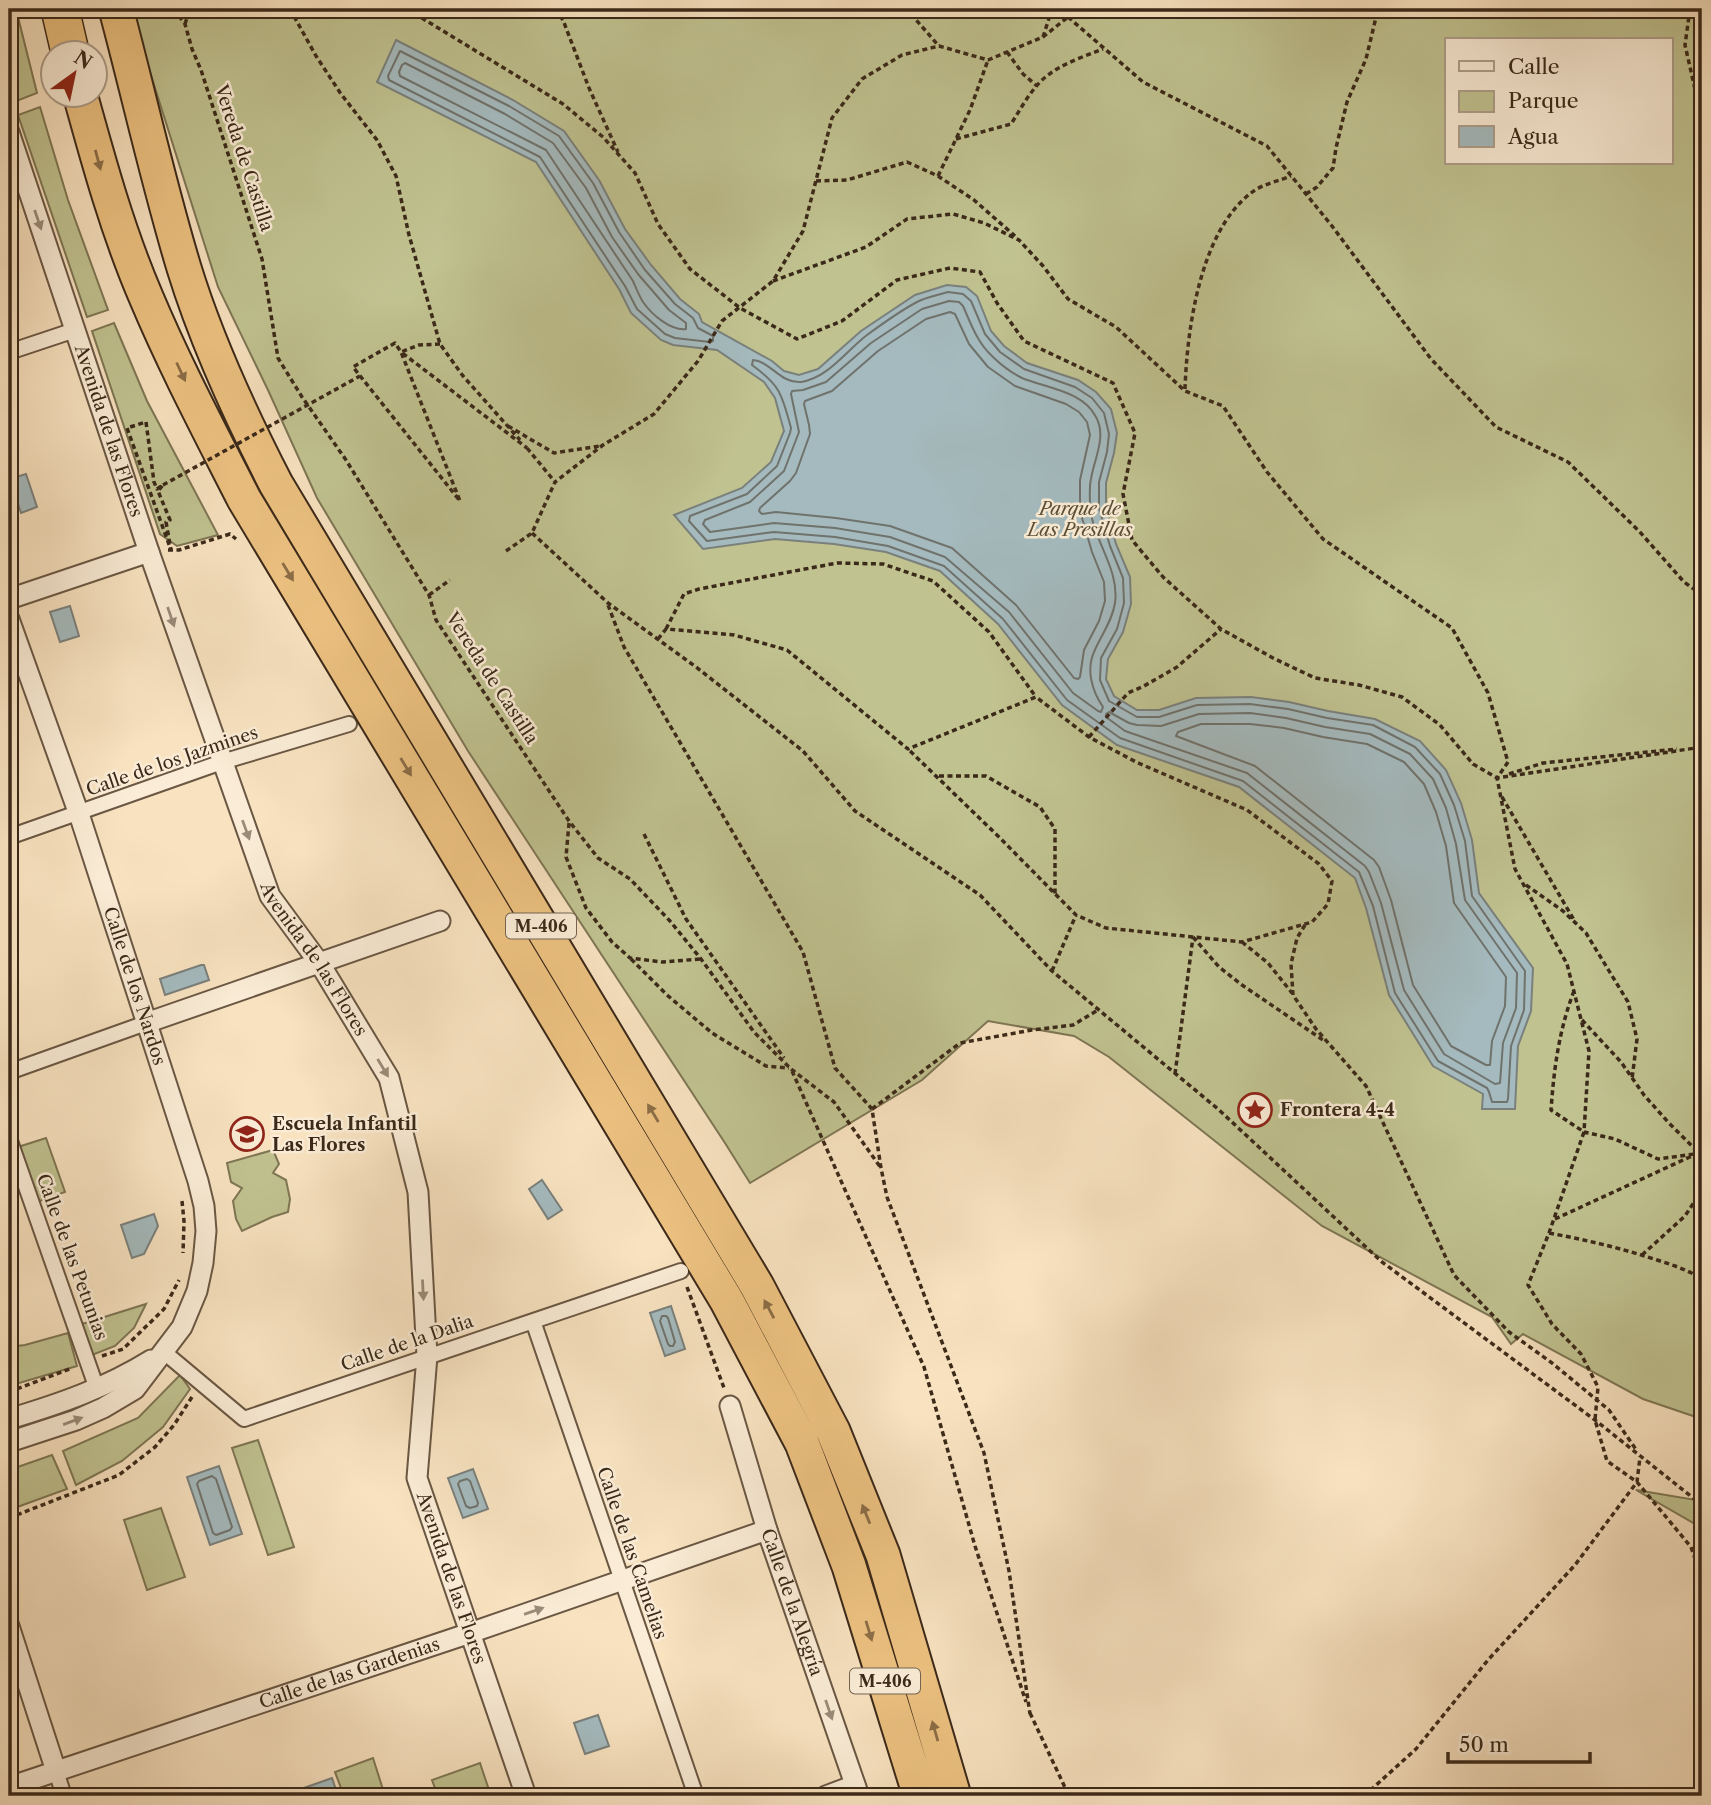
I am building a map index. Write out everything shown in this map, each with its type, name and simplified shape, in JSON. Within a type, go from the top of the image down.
[{"type":"highway","points":[[54,9],[63,38]]},
{"type":"highway","points":[[60,9],[65,38]]},
{"type":"highway","name":"M-406","points":[[116,9],[184,268],[214,352],[244,422],[276,484],[757,1286],[833,1431],[883,1555],[954,1796]]},
{"type":"highway","name":"M-406","points":[[84,108],[106,188],[146,296],[244,499],[727,1301],[802,1443],[849,1566],[920,1796]]},
{"type":"street","name":"Avenida de las Flores","points":[[9,132],[149,552],[270,896],[320,964],[389,1078],[418,1192],[428,1356],[417,1478],[526,1796]]},
{"type":"street","points":[[9,352],[75,330]]},
{"type":"street","points":[[9,599],[149,552]]},
{"type":"street","name":"Calle de los Nardos","points":[[9,620],[79,813],[198,1181],[206,1231],[204,1263],[183,1327],[135,1389],[103,1409],[9,1442]]},
{"type":"street","name":"Calle de los Jazmines","points":[[9,837],[222,762],[349,724]]},
{"type":"street","points":[[9,1072],[440,921]]},
{"type":"street","name":"Calle de las Petunias","points":[[9,1138],[97,1389]]},
{"type":"street","name":"Calle de la Dalia","points":[[164,1353],[244,1419],[681,1271]]},
{"type":"street","name":"Calle de las Camelias","points":[[533,1321],[696,1796]]},
{"type":"street","name":"Calle de los Nardos","points":[[9,1419],[69,1401],[125,1376],[164,1353]]},
{"type":"street","name":"Calle de la Alegría","points":[[730,1406],[767,1530],[857,1791]]},
{"type":"street","name":"Calle de las Gardenias","points":[[9,1787],[470,1633],[767,1530]]},
{"type":"street","points":[[9,1626],[64,1796]]},
{"type":"street","points":[[826,1796],[857,1791]]},
{"type":"path","name":"Vereda de Castilla","points":[[174,9],[186,24],[262,259],[278,358],[346,460],[429,595],[436,620],[569,821],[598,858],[630,879],[701,959]]},
{"type":"path","points":[[186,24],[190,9]]},
{"type":"path","points":[[290,9],[316,56],[377,140],[396,176],[412,247],[440,344],[463,376],[555,482]]},
{"type":"path","points":[[407,9],[563,104],[603,137],[635,173],[658,223],[690,269],[740,308],[797,339],[842,321],[897,280],[950,268],[980,272],[997,303],[1024,341],[1113,383],[1135,433],[1122,494],[1132,540],[1163,577],[1221,629],[1273,658],[1315,678],[1359,685],[1402,697],[1440,725],[1473,764],[1496,778],[1515,869],[1567,964],[1589,1051],[1584,1132],[1528,1285],[1552,1324],[1581,1354],[1598,1387],[1595,1420],[1607,1461],[1637,1482],[1691,1547],[1702,1579]]},
{"type":"path","points":[[555,9],[563,20],[589,88],[621,157]]},
{"type":"path","points":[[904,9],[939,46]]},
{"type":"path","points":[[1043,37],[1052,9]]},
{"type":"path","points":[[773,281],[803,231],[832,118],[862,79],[902,55],[939,46],[988,60],[1043,37],[1068,17],[1130,9]]},
{"type":"path","points":[[1306,194],[1317,187],[1333,168],[1347,102],[1366,59],[1378,9]]},
{"type":"path","points":[[1690,9],[1685,45],[1702,113]]},
{"type":"path","points":[[1068,17],[1143,82],[1267,146],[1332,226],[1431,359],[1496,427],[1567,462],[1639,531],[1684,582],[1702,595]]},
{"type":"path","points":[[956,139],[1011,124],[1028,96],[1047,75],[1104,49]]},
{"type":"path","points":[[1007,52],[1023,74],[1037,86]]},
{"type":"path","points":[[938,176],[970,110],[988,60]]},
{"type":"path","points":[[816,181],[847,180],[907,162],[938,176],[974,200],[1019,240],[1068,299],[1116,327],[1185,391],[1223,406],[1267,472],[1322,539],[1452,628],[1488,693],[1508,762],[1496,778]]},
{"type":"path","points":[[1185,391],[1186,361],[1201,275],[1224,222],[1252,191],[1291,176]]},
{"type":"path","points":[[506,551],[532,533],[555,482],[603,445],[654,414],[698,361],[722,321],[773,281],[866,247],[907,219],[953,214],[984,223],[1019,240]]},
{"type":"path","points":[[395,343],[401,352],[460,501],[353,367],[395,343]]},
{"type":"path","points":[[401,352],[419,345],[440,344]]},
{"type":"path","points":[[401,352],[527,448]]},
{"type":"path","points":[[171,551],[127,428],[146,422],[157,489],[360,376]]},
{"type":"path","points":[[505,424],[554,453],[603,445]]},
{"type":"path","points":[[163,485],[158,491],[170,520],[166,522],[171,551]]},
{"type":"path","points":[[532,533],[608,603],[696,667],[803,751],[855,811],[980,895],[1052,971],[1217,1109],[1382,1262],[1595,1420],[1702,1505]]},
{"type":"path","points":[[171,551],[230,534],[241,542]]},
{"type":"path","points":[[658,639],[684,594],[699,589],[837,563],[883,564],[933,581],[989,632],[1036,697],[1089,737],[1136,762],[1247,810],[1319,864],[1332,881],[1328,904],[1312,922],[1242,942],[1105,928],[1076,915],[908,748],[787,650],[734,635],[666,629]]},
{"type":"path","points":[[429,595],[450,580]]},
{"type":"path","points":[[608,603],[624,647],[803,952],[835,1068],[872,1109],[887,1197],[984,1452],[1009,1571],[1030,1714]]},
{"type":"path","points":[[1089,737],[1128,693],[1177,667],[1221,629]]},
{"type":"path","points":[[908,748],[1036,697]]},
{"type":"path","points":[[1496,778],[1543,764],[1702,747]]},
{"type":"path","points":[[937,776],[986,776],[1040,807],[1055,829],[1055,894]]},
{"type":"path","points":[[1499,793],[1577,925]]},
{"type":"path","points":[[569,821],[566,857],[586,908],[612,942],[667,995],[712,1032],[766,1066],[791,1069]]},
{"type":"path","points":[[644,834],[686,919],[791,1069],[924,1367],[975,1546],[1030,1714],[1069,1796]]},
{"type":"path","points":[[1523,883],[1563,911],[1586,933],[1628,1002],[1637,1038],[1633,1079]]},
{"type":"path","points":[[1052,971],[1076,915]]},
{"type":"path","points":[[1293,995],[1291,964],[1297,938],[1306,924]]},
{"type":"path","points":[[1193,937],[1219,967],[1234,979],[1328,1043]]},
{"type":"path","points":[[1175,1074],[1193,937]]},
{"type":"path","points":[[1242,942],[1268,963],[1316,1030],[1366,1086],[1454,1275],[1509,1332],[1609,1410],[1640,1456],[1637,1482],[1575,1565],[1488,1660],[1416,1749],[1364,1796]]},
{"type":"path","points":[[630,958],[662,962],[701,959],[754,1031],[791,1069],[834,1102],[881,1168]]},
{"type":"path","points":[[1574,991],[1563,1019],[1553,1072],[1550,1110],[1584,1132],[1615,1139],[1658,1159],[1701,1154]]},
{"type":"path","points":[[872,1109],[960,1043],[1032,1030],[1073,1026],[1098,1010]]},
{"type":"path","points":[[1581,1018],[1621,1062],[1644,1095],[1701,1154]]},
{"type":"path","points":[[1554,1219],[1701,1154]]},
{"type":"path","points":[[1642,1255],[1685,1216],[1702,1190]]},
{"type":"path","points":[[182,1197],[183,1260]]},
{"type":"path","points":[[1549,1233],[1642,1255],[1690,1271],[1702,1279]]},
{"type":"path","points":[[9,1392],[123,1349],[164,1309],[183,1273]]},
{"type":"path","points":[[9,1518],[120,1475],[155,1447],[201,1383]]},
{"type":"green space","points":[[9,9],[16,9],[37,93],[14,102],[9,86]]},
{"type":"green space","name":"Parque de Las Presillas","points":[[130,9],[1702,9],[1702,1419],[1643,1399],[1523,1334],[1511,1344],[1492,1317],[1322,1226],[1109,1057],[1074,1036],[988,1021],[922,1080],[750,1183],[468,751],[317,498],[218,287]]},
{"type":"green space","points":[[40,108],[68,200],[108,310],[87,317],[18,115]]},
{"type":"green space","points":[[114,323],[147,401],[218,535],[177,546],[160,534],[92,331]]},
{"type":"green space","points":[[46,1138],[65,1192],[37,1202],[18,1147]]},
{"type":"green space","points":[[273,1150],[279,1164],[273,1173],[286,1180],[290,1199],[288,1212],[242,1231],[236,1219],[233,1201],[242,1188],[231,1182],[227,1163]]},
{"type":"green space","points":[[146,1304],[134,1328],[115,1346],[92,1355],[82,1324]]},
{"type":"green space","points":[[68,1333],[77,1366],[9,1386],[9,1347]]},
{"type":"green space","points":[[180,1375],[190,1389],[163,1427],[122,1461],[76,1485],[63,1451],[138,1418]]},
{"type":"green space","points":[[258,1440],[294,1547],[268,1555],[232,1448]]},
{"type":"green space","points":[[52,1455],[67,1489],[9,1510],[9,1470]]},
{"type":"green space","points":[[1636,1490],[1702,1501],[1702,1528]]},
{"type":"green space","points":[[161,1508],[185,1577],[147,1590],[124,1520]]},
{"type":"green space","points":[[373,1758],[385,1796],[344,1796],[335,1772]]},
{"type":"green space","points":[[480,1763],[491,1796],[438,1796],[432,1780]]},
{"type":"water","points":[[396,40],[513,100],[564,131],[599,180],[625,229],[680,299],[699,314],[702,322],[772,361],[784,371],[799,375],[818,369],[861,331],[915,295],[947,285],[966,287],[977,296],[991,331],[1004,346],[1027,363],[1078,380],[1096,392],[1111,409],[1117,433],[1106,483],[1106,507],[1116,544],[1130,577],[1131,604],[1123,632],[1108,659],[1106,679],[1114,696],[1137,710],[1159,710],[1196,698],[1251,697],[1289,702],[1375,719],[1420,741],[1446,770],[1461,803],[1472,840],[1479,893],[1533,968],[1531,1011],[1518,1046],[1515,1109],[1482,1109],[1483,1094],[1433,1066],[1389,995],[1366,908],[1355,878],[1239,787],[1117,745],[1062,705],[998,624],[940,571],[886,552],[834,544],[775,539],[703,549],[674,515],[742,488],[771,462],[784,431],[775,398],[764,382],[717,350],[673,345],[661,340],[631,313],[619,289],[536,162],[377,82]]},
{"type":"water","points":[[26,474],[37,507],[21,513],[10,479]]},
{"type":"water","points":[[70,606],[79,636],[60,642],[50,612]]},
{"type":"water","points":[[204,965],[209,980],[165,995],[160,979]]},
{"type":"water","points":[[542,1180],[562,1210],[548,1219],[529,1189]]},
{"type":"water","points":[[154,1214],[158,1226],[144,1254],[132,1258],[121,1225]]},
{"type":"water","points":[[671,1306],[685,1349],[665,1356],[650,1313]]},
{"type":"water","points":[[219,1466],[242,1534],[210,1545],[187,1477]]},
{"type":"water","points":[[473,1469],[488,1509],[463,1518],[448,1478]]},
{"type":"water","points":[[598,1715],[609,1746],[585,1754],[574,1723]]},
{"type":"water","points":[[332,1778],[338,1796],[303,1796],[301,1789]]},
{"type":"place","name":"Frontera 4-4","points":[[1255,1110]]},
{"type":"place","name":"Escuela Infantil Las Flores","points":[[247,1134]]}]
